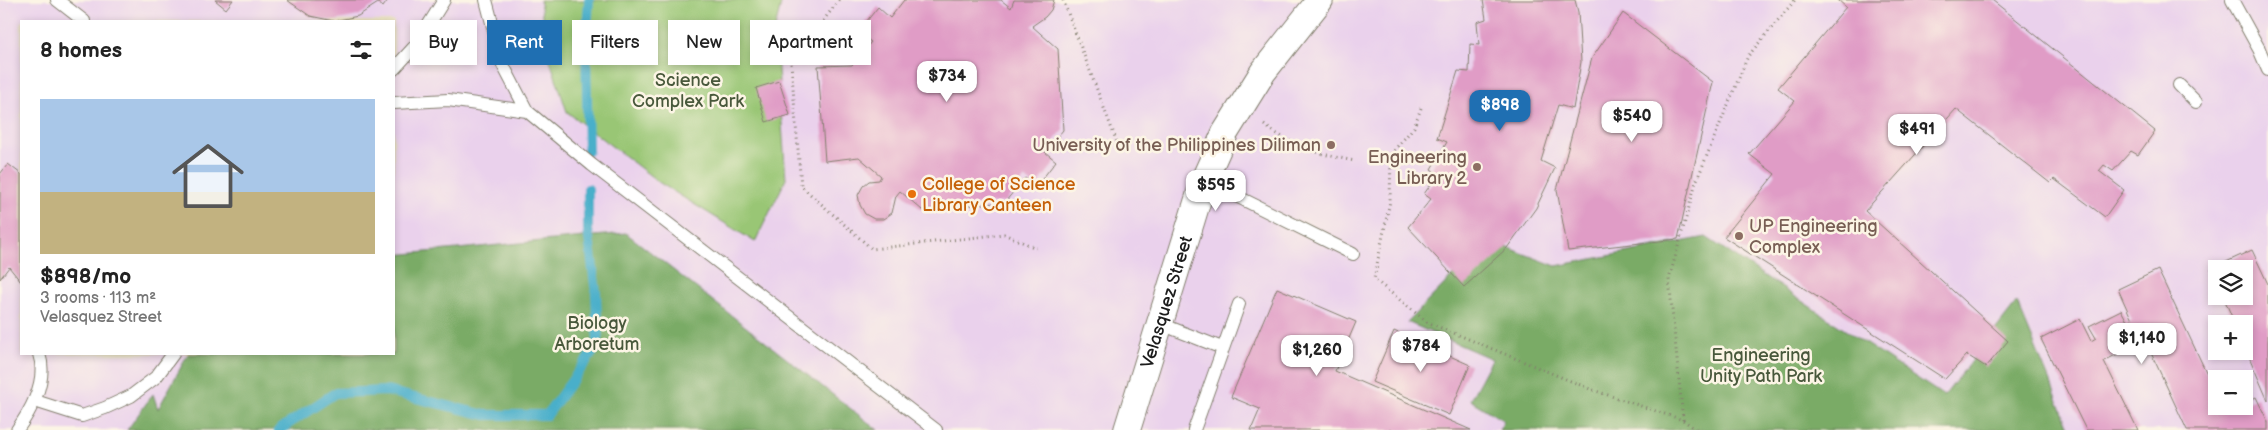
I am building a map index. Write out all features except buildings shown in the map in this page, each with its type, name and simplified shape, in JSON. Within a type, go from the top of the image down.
[{"type":"street","name":"Velasquez Street","points":[[1127,430],[1204,180],[1225,133],[1263,72],[1320,0]]},
{"type":"lane","points":[[57,0],[83,20]]},
{"type":"lane","points":[[395,68],[416,44],[434,19],[444,0]]},
{"type":"lane","points":[[486,0],[504,65],[527,111],[592,165],[936,430]]},
{"type":"lane","points":[[2232,0],[2259,48],[2268,70]]},
{"type":"lane","points":[[2180,85],[2196,102]]},
{"type":"lane","points":[[395,103],[448,100],[527,111]]},
{"type":"lane","points":[[1204,180],[1353,254]]},
{"type":"lane","points":[[1194,430],[1239,304]]},
{"type":"lane","points":[[1161,324],[1222,348]]},
{"type":"lane","points":[[17,430],[35,401],[41,376],[39,355]]},
{"type":"lane","points":[[35,401],[82,416],[106,408],[131,396],[156,377],[172,355]]},
{"type":"path","points":[[839,0],[791,63],[801,186],[872,249],[1004,234],[1036,248]]},
{"type":"path","points":[[1063,0],[1118,145]]},
{"type":"path","points":[[1683,420],[1668,279],[1696,182],[1748,56],[1795,0]]},
{"type":"path","points":[[1240,107],[1282,138],[1314,153],[1355,161]]},
{"type":"path","points":[[1421,108],[1414,127],[1390,154],[1390,201],[1374,280],[1427,322],[1590,389],[1683,420],[1697,430]]},
{"type":"shaded area","name":"University of the Philippines Diliman","points":[[0,0],[2268,0],[2268,430],[0,430]]},
{"type":"green space","name":"Science Complex Park","points":[[540,0],[782,0],[777,20],[750,20],[750,65],[778,65],[786,179],[755,242],[660,183],[567,112],[552,65],[562,65],[562,20],[543,20]]},
{"type":"green space","name":"Biology Arboretum","points":[[626,233],[878,430],[127,430],[153,394],[158,409],[187,355],[395,355],[395,255]]},
{"type":"green space","name":"Engineering Unity Path Park","points":[[1706,237],[1944,396],[2017,302],[2070,430],[1499,430],[1504,421],[1470,400],[1492,359],[1407,322],[1488,240],[1556,266]]},
{"type":"waterway","points":[[588,151],[586,47],[589,0]]},
{"type":"waterway","points":[[279,430],[335,393],[387,391],[485,415],[547,415],[598,345],[596,293],[588,230],[588,189]]},
{"type":"place","name":"University of the Philippines Diliman","points":[[1331,145]]},
{"type":"place","name":"Engineering Library 2","points":[[1477,167]]},
{"type":"place","name":"College of Science Library Canteen","points":[[912,194]]},
{"type":"place","name":"UP Engineering Complex","points":[[1739,236]]}]
